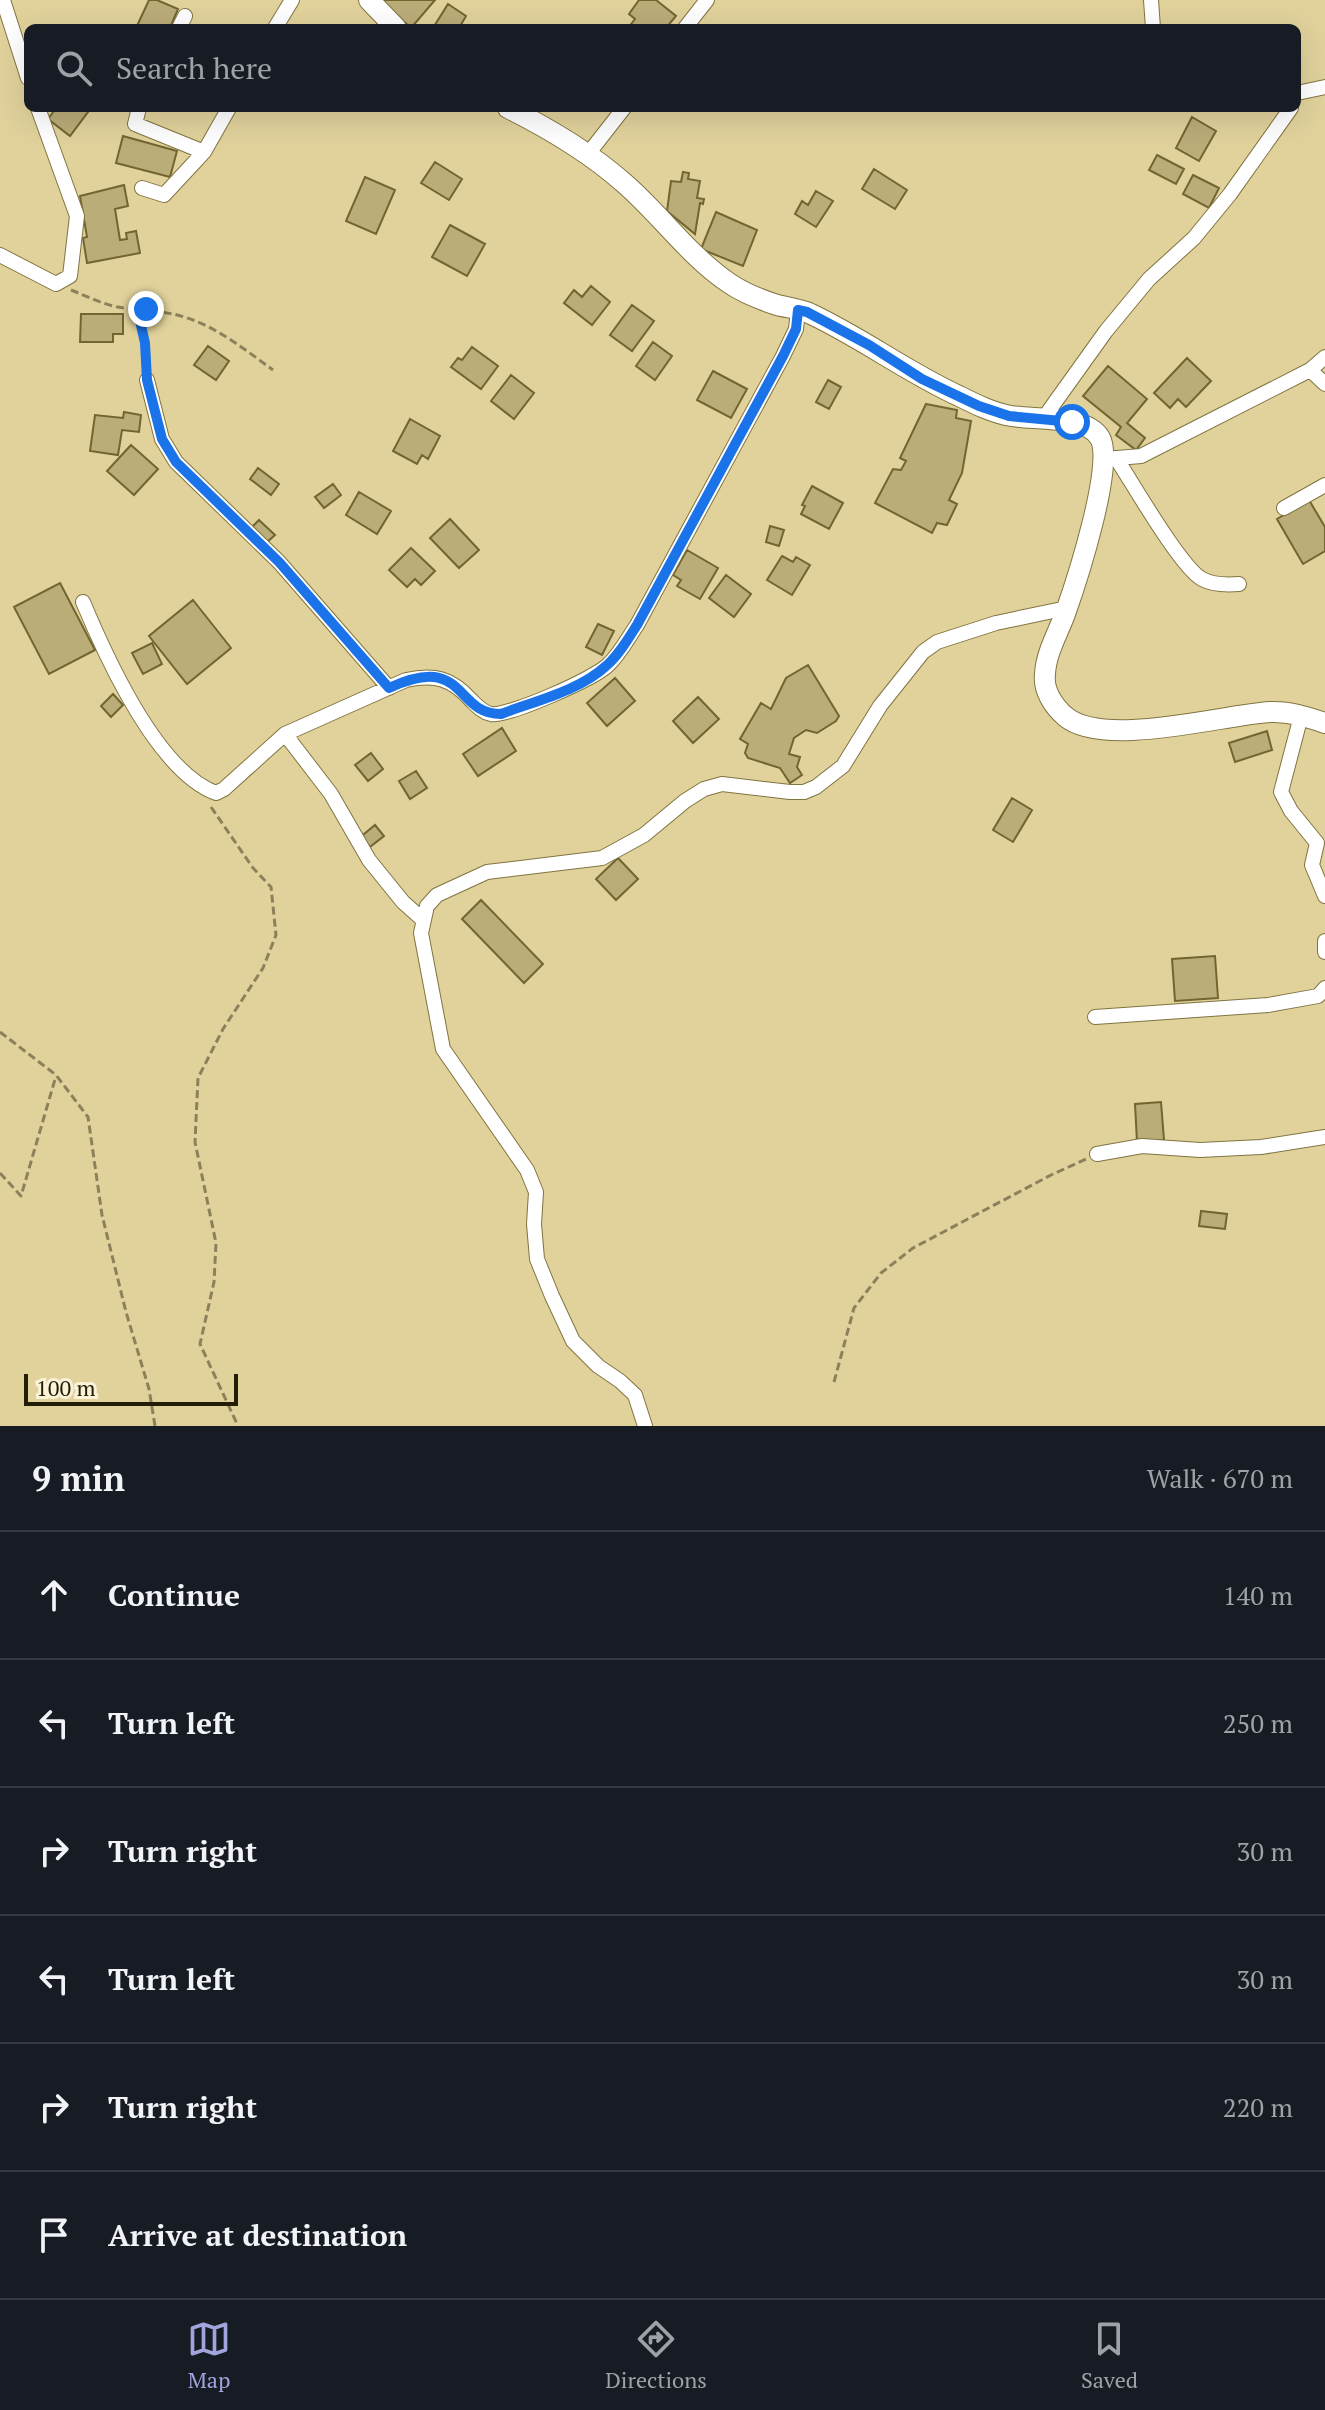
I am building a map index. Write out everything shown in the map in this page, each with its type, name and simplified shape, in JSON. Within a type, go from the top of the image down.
[{"type":"street","points":[[3,0],[24,66]]},
{"type":"street","points":[[277,24],[292,0]]},
{"type":"street","points":[[369,0],[392,24]]},
{"type":"street","points":[[688,24],[707,0]]},
{"type":"street","points":[[1151,0],[1153,24]]},
{"type":"street","points":[[1301,92],[1325,87]]},
{"type":"street","points":[[0,255],[56,284],[70,276],[77,216],[39,112]]},
{"type":"street","points":[[138,112],[135,124],[204,152]]},
{"type":"street","points":[[142,188],[164,195],[204,152],[227,112]]},
{"type":"street","points":[[515,112],[588,154],[625,184],[728,282],[773,304],[807,312],[869,345],[922,379],[979,406],[1009,416],[1072,422],[1095,432],[1180,557],[1201,579],[1225,585],[1239,584]]},
{"type":"street","points":[[588,154],[621,112]]},
{"type":"street","points":[[1043,419],[1106,331],[1149,279],[1194,238],[1230,194],[1288,112]]},
{"type":"street","points":[[83,602],[110,666],[134,707],[162,747],[207,789],[216,793],[285,734],[406,680],[427,676],[442,678],[453,683],[479,709],[490,714],[501,714],[591,678],[608,665],[637,625],[783,356],[796,329],[798,310]]},
{"type":"street","points":[[1110,458],[1141,456],[1310,370],[1325,357]]},
{"type":"street","points":[[1310,370],[1325,384]]},
{"type":"street","points":[[147,380],[162,439],[176,462],[279,562],[389,688]]},
{"type":"street","points":[[1110,458],[1081,564],[1044,675],[1047,693],[1057,708],[1068,719],[1085,727],[1105,730],[1186,725],[1269,712],[1325,723]]},
{"type":"street","points":[[1284,508],[1325,485]]},
{"type":"street","points":[[645,1426],[635,1395],[598,1366],[573,1341],[537,1259],[534,1224],[536,1192],[527,1170],[443,1049],[422,944],[422,919],[427,906],[437,895],[487,872],[602,858],[644,835],[704,789],[722,784],[804,792],[816,787],[843,766],[889,695],[923,652],[937,642],[996,623],[1067,608]]},
{"type":"street","points":[[1301,716],[1281,792],[1291,811],[1317,843],[1312,865],[1325,896]]},
{"type":"street","points":[[285,734],[331,794],[369,860],[403,902],[422,919]]},
{"type":"street","points":[[1325,941],[1325,952]]},
{"type":"street","points":[[1095,1017],[1268,1005],[1318,996],[1325,988]]},
{"type":"street","points":[[1097,1154],[1142,1146],[1200,1150],[1261,1147],[1325,1137]]},
{"type":"path","points":[[56,284],[107,304],[182,316],[208,326],[273,370]]},
{"type":"path","points":[[137,308],[145,343],[147,380]]},
{"type":"path","points":[[207,789],[211,806],[253,868],[271,887],[276,935],[263,968],[223,1029],[198,1078],[195,1142],[216,1243],[214,1282],[200,1344],[238,1426]]},
{"type":"path","points":[[0,1032],[56,1075],[88,1117],[102,1215],[149,1389],[155,1426]]},
{"type":"path","points":[[0,1173],[21,1196],[56,1075]]},
{"type":"path","points":[[834,1382],[854,1308],[881,1273],[913,1248],[1097,1154]]},
{"type":"building","points":[[149,0],[178,9],[172,24],[138,24]]},
{"type":"building","points":[[380,0],[435,0],[414,24],[407,24]]},
{"type":"building","points":[[639,0],[656,0],[676,16],[669,24],[631,24],[635,19],[629,14]]},
{"type":"building","points":[[448,4],[466,16],[461,24],[436,24]]},
{"type":"building","points":[[53,112],[88,112],[70,136],[48,119]]},
{"type":"building","points":[[1192,117],[1216,131],[1199,161],[1176,148]]},
{"type":"building","points":[[123,136],[177,151],[170,177],[116,163]]},
{"type":"building","points":[[1157,155],[1184,169],[1176,184],[1149,170]]},
{"type":"building","points":[[435,162],[462,179],[449,200],[421,183]]},
{"type":"building","points":[[874,169],[907,190],[895,209],[862,189]]},
{"type":"building","points":[[683,172],[689,173],[688,179],[700,181],[697,198],[704,199],[703,204],[700,203],[695,234],[667,211],[671,181],[681,182]]},
{"type":"building","points":[[1193,175],[1219,188],[1209,208],[1183,194]]},
{"type":"building","points":[[365,177],[395,190],[376,234],[346,221]]},
{"type":"building","points":[[124,185],[128,206],[115,209],[120,240],[127,239],[126,233],[136,231],[140,253],[87,263],[83,238],[87,237],[80,196]]},
{"type":"building","points":[[816,191],[833,201],[816,227],[795,214],[802,201],[808,205]]},
{"type":"building","points":[[716,212],[757,230],[743,266],[701,249]]},
{"type":"building","points":[[450,225],[485,244],[467,276],[432,257]]},
{"type":"building","points":[[591,286],[610,302],[592,325],[564,303],[574,290],[582,297]]},
{"type":"building","points":[[632,305],[654,321],[632,351],[610,335]]},
{"type":"building","points":[[81,314],[123,314],[123,334],[113,334],[113,342],[80,342]]},
{"type":"building","points":[[653,342],[672,356],[655,380],[636,366]]},
{"type":"building","points":[[208,346],[229,361],[216,380],[194,365]]},
{"type":"building","points":[[472,347],[498,366],[481,389],[451,367],[458,358],[462,360]]},
{"type":"building","points":[[1187,358],[1211,381],[1186,407],[1178,399],[1170,408],[1154,393]]},
{"type":"building","points":[[1108,366],[1147,399],[1127,423],[1145,438],[1136,450],[1116,435],[1121,427],[1083,396]]},
{"type":"building","points":[[713,371],[747,389],[731,418],[697,400]]},
{"type":"building","points":[[511,375],[534,393],[514,419],[491,401]]},
{"type":"building","points":[[828,380],[841,387],[829,409],[816,402]]},
{"type":"building","points":[[926,404],[957,410],[956,418],[971,421],[962,473],[949,500],[957,504],[947,525],[937,523],[932,533],[875,503],[893,469],[901,470],[906,461],[900,458]]},
{"type":"building","points":[[124,412],[141,415],[139,432],[122,430],[118,455],[90,451],[95,415],[123,418]]},
{"type":"building","points":[[410,419],[440,436],[428,459],[422,455],[417,464],[393,451]]},
{"type":"building","points":[[131,445],[158,469],[134,495],[107,471]]},
{"type":"building","points":[[258,468],[279,484],[271,495],[250,479]]},
{"type":"building","points":[[333,484],[341,495],[324,508],[315,497]]},
{"type":"building","points":[[812,486],[843,503],[829,529],[801,514]]},
{"type":"building","points":[[359,492],[391,511],[377,534],[346,515]]},
{"type":"building","points":[[1309,500],[1325,527],[1325,551],[1303,564],[1277,519]]},
{"type":"building","points":[[450,519],[479,550],[459,568],[430,538]]},
{"type":"building","points":[[259,520],[275,535],[265,544],[250,529]]},
{"type":"building","points":[[770,526],[784,530],[779,546],[766,542]]},
{"type":"building","points":[[411,548],[435,571],[421,585],[415,579],[407,587],[389,570]]},
{"type":"building","points":[[687,550],[718,568],[700,599],[677,586],[681,580],[673,575]]},
{"type":"building","points":[[782,556],[793,562],[796,557],[810,565],[792,595],[767,580]]},
{"type":"building","points":[[726,575],[751,594],[734,617],[709,598]]},
{"type":"building","points":[[60,583],[95,650],[49,674],[14,607]]},
{"type":"building","points":[[193,600],[231,648],[187,684],[149,636]]},
{"type":"building","points":[[598,624],[614,631],[602,655],[586,647]]},
{"type":"building","points":[[152,643],[162,664],[143,674],[132,653]]},
{"type":"building","points":[[808,665],[839,716],[817,733],[806,730],[794,738],[789,754],[800,757],[797,767],[802,775],[790,783],[780,768],[748,758],[745,753],[748,744],[740,739],[761,703],[771,709],[786,678]]},
{"type":"building","points":[[615,678],[635,701],[607,726],[587,703]]},
{"type":"building","points":[[113,694],[123,705],[111,717],[101,706]]},
{"type":"building","points":[[698,697],[719,719],[693,743],[673,721]]},
{"type":"building","points":[[502,728],[516,751],[478,776],[463,754]]},
{"type":"building","points":[[1267,731],[1272,750],[1235,762],[1229,743]]},
{"type":"building","points":[[371,753],[383,769],[368,781],[355,765]]},
{"type":"building","points":[[416,771],[427,788],[410,799],[399,781]]},
{"type":"building","points":[[1012,798],[1032,810],[1013,842],[993,830]]},
{"type":"building","points":[[375,825],[384,836],[366,850],[358,839]]},
{"type":"building","points":[[618,858],[638,879],[616,900],[596,879]]},
{"type":"building","points":[[481,900],[543,964],[524,983],[462,919]]},
{"type":"building","points":[[1215,956],[1218,998],[1175,1001],[1172,959]]},
{"type":"building","points":[[1161,1102],[1164,1140],[1137,1142],[1135,1104]]},
{"type":"building","points":[[1201,1211],[1227,1214],[1225,1229],[1199,1226]]},
{"type":"route","points":[[146,309],[137,308],[145,343],[147,380],[162,439],[176,462],[279,562],[389,688],[406,680],[427,676],[442,678],[453,683],[479,709],[490,714],[501,714],[591,678],[621,650],[783,356],[796,329],[798,310],[869,345],[922,379],[979,406],[1009,416],[1072,422]]}]
